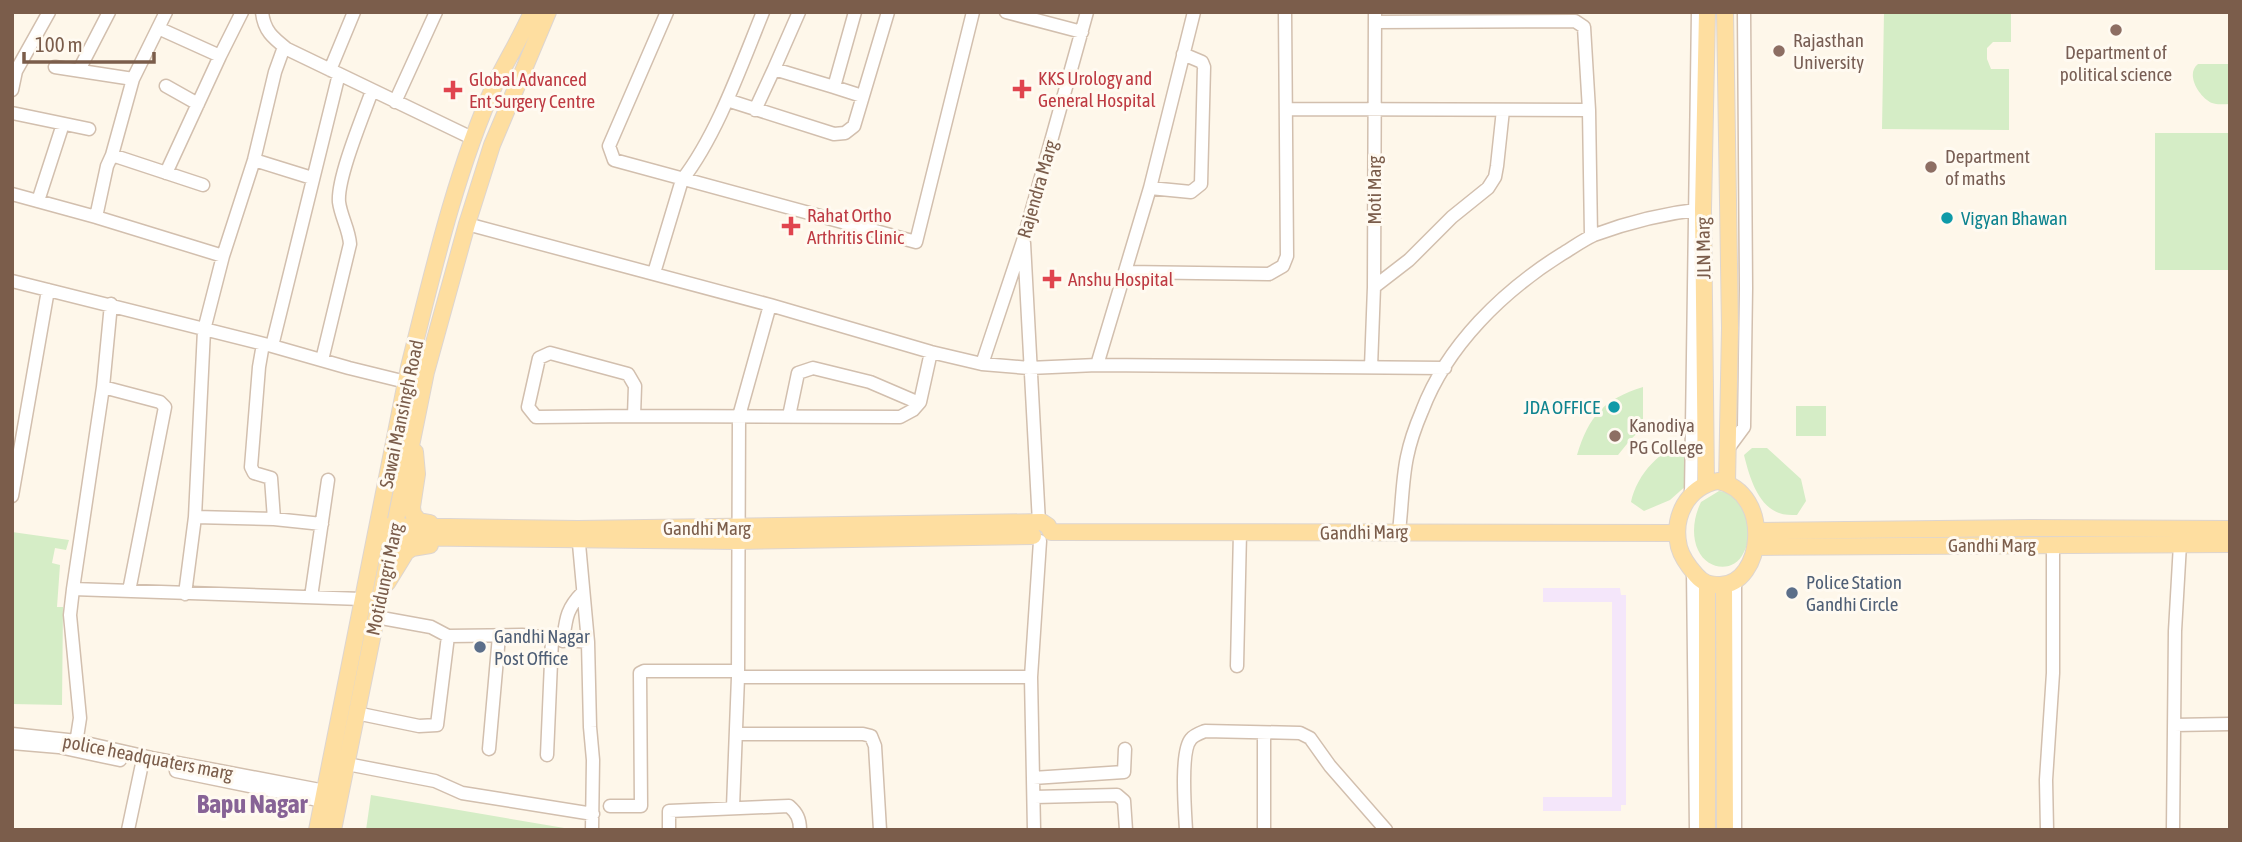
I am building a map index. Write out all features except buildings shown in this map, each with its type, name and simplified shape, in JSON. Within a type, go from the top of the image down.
[{"type":"main road","name":"Sawai Mansingh Road","points":[[317,830],[406,382],[444,233],[474,139],[495,85],[532,12]]},
{"type":"main road","name":"Motidungri Marg","points":[[333,830],[426,372],[492,145],[548,12]]},
{"type":"main road","name":"JLN Marg","points":[[1706,483],[1699,209],[1707,12]]},
{"type":"main road","name":"JLN Marg","points":[[1725,12],[1730,328],[1727,483]]},
{"type":"main road","points":[[411,440],[416,455],[412,507],[414,516],[419,521],[441,526],[578,534]]},
{"type":"main road","points":[[1706,483],[1727,483],[1744,496],[1751,506],[1755,539],[1748,565],[1730,583],[1707,584],[1693,571],[1680,548],[1679,516],[1684,502],[1706,483]]},
{"type":"main road","points":[[394,532],[441,526]]},
{"type":"main road","name":"Gandhi Marg","points":[[1755,539],[2030,528],[2230,529]]},
{"type":"main road","name":"Gandhi Marg","points":[[578,534],[1040,531],[1678,533]]},
{"type":"main road","points":[[377,532],[478,539]]},
{"type":"main road","points":[[381,592],[412,548],[478,539],[578,534]]},
{"type":"main road","name":"Gandhi Marg","points":[[1755,539],[2053,545],[2230,544]]},
{"type":"main road","points":[[1725,830],[1730,583]]},
{"type":"main road","points":[[1707,584],[1707,830]]},
{"type":"street","points":[[12,90],[16,71],[49,12]]},
{"type":"street","points":[[79,70],[109,12]]},
{"type":"street","points":[[96,217],[107,166],[133,79],[166,12]]},
{"type":"street","points":[[166,173],[220,56],[245,12],[262,15],[264,27],[270,36],[284,47],[474,139]]},
{"type":"street","points":[[274,519],[271,478],[254,473],[251,467],[259,367],[268,345],[313,178],[334,72],[354,12]]},
{"type":"street","points":[[395,102],[436,12]]},
{"type":"street","points":[[667,12],[608,146],[614,160],[916,242],[974,12]]},
{"type":"street","points":[[654,273],[682,180],[691,169],[727,100],[763,12]]},
{"type":"street","points":[[755,110],[799,12]]},
{"type":"street","points":[[834,87],[855,12]]},
{"type":"street","points":[[727,100],[834,134],[845,133],[854,126],[888,12]]},
{"type":"street","points":[[1006,12],[1082,32]]},
{"type":"street","name":"Rajendra Marg","points":[[982,364],[1024,238],[1087,12]]},
{"type":"street","points":[[1097,365],[1150,188],[1194,12]]},
{"type":"street","points":[[1126,272],[1269,274],[1283,266],[1287,256],[1285,12]]},
{"type":"street","points":[[1691,494],[1699,209],[1698,12]]},
{"type":"street","points":[[1727,450],[1744,427],[1744,12]]},
{"type":"street","points":[[1375,17],[1575,21],[1584,27],[1589,110],[1591,236]]},
{"type":"street","name":"Moti Marg","points":[[1371,367],[1375,17]]},
{"type":"street","points":[[158,28],[220,56]]},
{"type":"street","points":[[185,594],[195,517],[204,330],[284,47]]},
{"type":"street","points":[[1150,188],[1191,192],[1201,184],[1204,67],[1202,62],[1183,54]]},
{"type":"street","points":[[55,67],[133,79]]},
{"type":"street","points":[[774,69],[862,96]]},
{"type":"street","points":[[166,86],[198,104]]},
{"type":"street","points":[[322,360],[350,244],[339,200],[343,176],[372,91]]},
{"type":"street","points":[[1286,109],[1589,110]]},
{"type":"street","points":[[1374,287],[1409,260],[1488,188],[1495,177],[1503,110]]},
{"type":"street","points":[[12,113],[89,129]]},
{"type":"street","points":[[38,201],[63,124]]},
{"type":"street","points":[[112,155],[203,185]]},
{"type":"street","points":[[254,160],[313,178]]},
{"type":"street","points":[[12,194],[223,256]]},
{"type":"street","points":[[1399,531],[1407,457],[1422,409],[1469,333],[1507,294],[1548,263],[1591,236],[1638,221],[1699,209]]},
{"type":"street","points":[[467,225],[654,273],[982,364],[1029,368],[1097,365],[1445,368]]},
{"type":"street","points":[[1024,238],[1040,531],[1031,677],[1034,830]]},
{"type":"street","points":[[12,281],[111,304],[406,382]]},
{"type":"street","points":[[12,496],[48,290]]},
{"type":"street","points":[[76,746],[80,718],[70,615],[103,387],[111,304]]},
{"type":"street","points":[[733,807],[738,674],[739,416],[770,305]]},
{"type":"street","points":[[634,416],[635,386],[628,374],[550,353],[539,358],[528,407],[536,416],[900,417],[919,403],[931,352]]},
{"type":"street","points":[[789,416],[798,373],[813,368],[870,382],[919,403]]},
{"type":"street","points":[[103,387],[160,402],[164,407],[129,591]]},
{"type":"street","points":[[311,597],[328,480]]},
{"type":"street","points":[[195,517],[274,519],[322,524]]},
{"type":"street","points":[[1237,666],[1240,532]]},
{"type":"street","points":[[578,534],[587,642],[592,830]]},
{"type":"street","points":[[2174,830],[2175,631],[2180,544]]},
{"type":"street","points":[[2047,830],[2046,780],[2053,673],[2053,545]]},
{"type":"street","points":[[1693,571],[1696,830]]},
{"type":"street","points":[[1730,583],[1735,830]]},
{"type":"street","points":[[73,589],[362,599]]},
{"type":"street","points":[[547,755],[557,640],[567,613],[583,592]]},
{"type":"street","points":[[376,617],[431,627],[448,636],[522,635],[587,642]]},
{"type":"street","points":[[356,713],[419,726],[437,725],[448,636]]},
{"type":"street","points":[[489,749],[499,636]]},
{"type":"street","points":[[610,806],[641,806],[639,673],[644,671],[1031,677]]},
{"type":"street","points":[[2174,725],[2230,724]]},
{"type":"street","points":[[1186,830],[1184,768],[1187,745],[1192,736],[1205,731],[1300,733],[1310,738],[1329,766],[1386,830]]},
{"type":"street","points":[[1264,733],[1264,830]]},
{"type":"street","name":"police headquaters marg","points":[[12,734],[152,758],[324,796]]},
{"type":"street","points":[[737,734],[871,736],[875,746],[880,830]]},
{"type":"street","name":"police headquaters marg","points":[[12,743],[76,746],[142,764],[324,796]]},
{"type":"street","points":[[1033,778],[1124,772],[1125,749]]},
{"type":"street","points":[[128,830],[142,764]]},
{"type":"street","points":[[347,764],[435,780],[462,793],[593,814]]},
{"type":"street","points":[[1034,796],[1117,795],[1124,801],[1126,830]]},
{"type":"street","points":[[669,830],[669,811],[789,806],[796,812],[800,830]]},
{"type":"shaded area","points":[[1543,588],[1620,588],[1621,595],[1626,595],[1626,805],[1621,805],[1621,811],[1543,811],[1543,797],[1612,797],[1612,602],[1543,602]]},
{"type":"green space","points":[[1884,12],[2011,12],[2011,42],[1993,42],[1987,48],[1991,69],[2009,69],[2009,130],[1882,129]]},
{"type":"green space","points":[[2198,64],[2230,64],[2230,104],[2214,104],[2202,96],[2193,79],[2194,68]]},
{"type":"green space","points":[[2155,133],[2230,133],[2230,270],[2155,270]]},
{"type":"green space","points":[[1643,387],[1643,428],[1618,455],[1577,455],[1587,430],[1600,411],[1618,397]]},
{"type":"green space","points":[[1796,406],[1826,406],[1826,436],[1796,436]]},
{"type":"green space","points":[[1689,441],[1688,484],[1670,500],[1644,511],[1631,502],[1639,482],[1652,464],[1669,450]]},
{"type":"green space","points":[[1752,448],[1767,448],[1801,479],[1806,501],[1797,515],[1785,515],[1771,509],[1760,496],[1751,480],[1744,455]]},
{"type":"green space","points":[[1719,491],[1736,499],[1742,506],[1749,534],[1740,559],[1734,564],[1721,567],[1702,557],[1694,532],[1701,502]]},
{"type":"green space","points":[[12,532],[69,540],[66,550],[55,548],[52,563],[60,565],[57,607],[63,607],[62,705],[12,704]]},
{"type":"green space","points":[[371,795],[576,830],[366,830]]},
{"type":"place","name":"Department of political science","points":[[2116,30]]},
{"type":"place","name":"Rajasthan University","points":[[1779,51]]},
{"type":"place","name":"KKS Urology and General Hospital","points":[[1022,89]]},
{"type":"place","name":"Global Advanced Ent Surgery Centre","points":[[453,90]]},
{"type":"place","name":"Department of maths","points":[[1931,167]]},
{"type":"place","name":"Vigyan Bhawan","points":[[1947,218]]},
{"type":"place","name":"Rahat Ortho Arthritis Clinic","points":[[791,226]]},
{"type":"place","name":"Anshu Hospital","points":[[1052,279]]},
{"type":"place","name":"JDA OFFICE","points":[[1614,407]]},
{"type":"place","name":"Kanodiya PG College","points":[[1615,436]]},
{"type":"place","name":"Police Station Gandhi Circle","points":[[1792,593]]},
{"type":"place","name":"Gandhi Nagar Post Office","points":[[480,647]]},
{"type":"district","name":"Bapu Nagar","points":[[252,804]]}]
